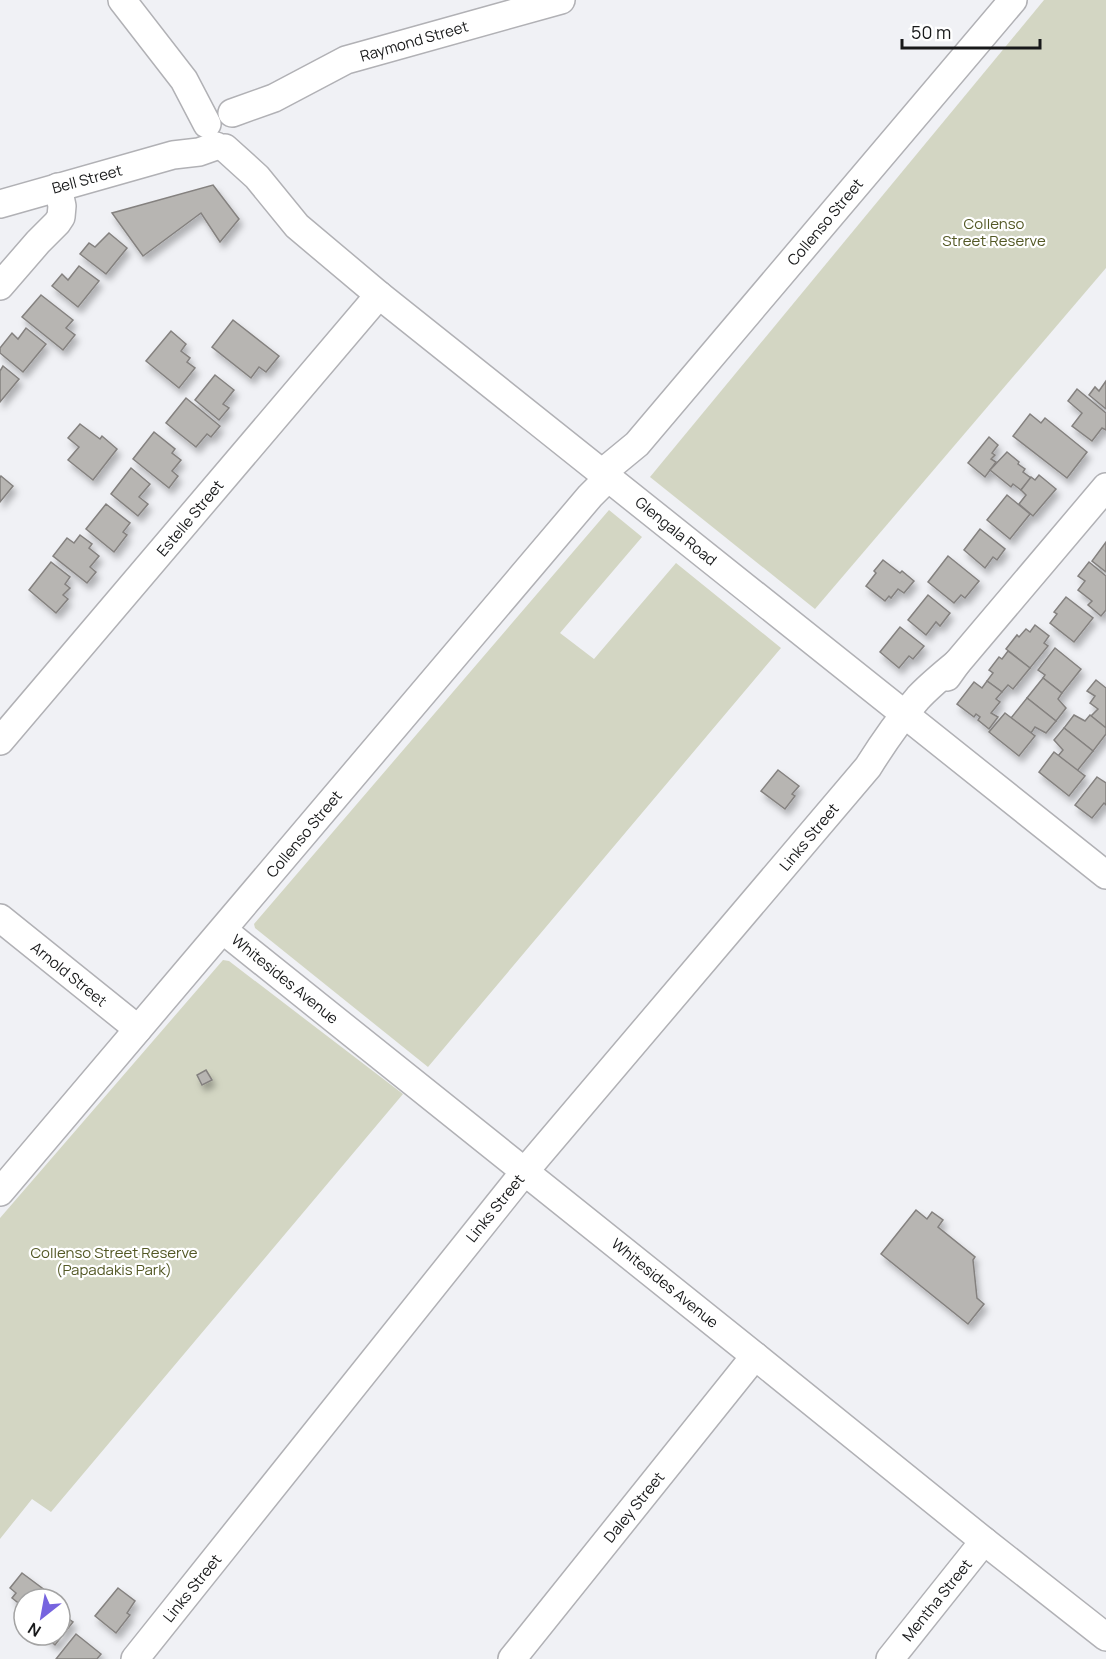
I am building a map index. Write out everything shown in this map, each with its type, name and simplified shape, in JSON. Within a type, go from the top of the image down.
[{"type":"street","name":"Glengala Road","points":[[122,0],[297,226],[379,295],[1106,874]]},
{"type":"street","name":"Raymond Street","points":[[224,130],[274,98],[346,60],[561,0]]},
{"type":"street","name":"Collenso Street","points":[[0,1192],[1013,0]]},
{"type":"street","name":"Bell Street","points":[[0,204],[173,155],[199,152],[224,130]]},
{"type":"street","points":[[0,286],[38,242],[47,215],[48,190]]},
{"type":"street","name":"Estelle Street","points":[[0,741],[379,295]]},
{"type":"street","name":"Links Street","points":[[135,1659],[525,1172],[910,718],[920,696],[957,663],[1105,490]]},
{"type":"street","name":"Arnold Street","points":[[0,918],[138,1029]]},
{"type":"street","name":"Whitesides Avenue","points":[[223,930],[1106,1637]]},
{"type":"street","name":"Daley Street","points":[[512,1659],[755,1356]]},
{"type":"street","name":"Mentha Street","points":[[890,1659],[984,1541]]},
{"type":"green space","name":"Collenso Street Reserve","points":[[1044,0],[1106,0],[1106,268],[815,609],[650,477]]},
{"type":"green space","points":[[609,510],[642,537],[560,633],[594,659],[676,563],[781,648],[428,1067],[255,928],[254,924]]},
{"type":"green space","name":"Collenso Street Reserve (Papadakis Park)","points":[[223,960],[229,961],[403,1094],[51,1512],[32,1499],[0,1539],[0,1218]]},
{"type":"building","points":[[213,185],[239,219],[220,242],[201,213],[143,256],[112,213]]},
{"type":"building","points":[[109,233],[127,248],[106,274],[80,254],[89,243],[95,247]]},
{"type":"building","points":[[79,266],[99,281],[78,307],[52,286],[62,274],[68,280]]},
{"type":"building","points":[[41,295],[73,320],[66,328],[75,335],[63,350],[22,317]]},
{"type":"building","points":[[233,320],[279,356],[266,372],[259,367],[251,378],[212,347]]},
{"type":"building","points":[[26,328],[46,344],[23,372],[0,353],[0,348],[12,333],[18,339]]},
{"type":"building","points":[[171,331],[186,344],[181,351],[190,358],[187,362],[195,368],[179,388],[146,361]]},
{"type":"building","points":[[3,366],[19,379],[0,402],[0,371]]},
{"type":"building","points":[[215,375],[234,390],[223,404],[229,408],[219,420],[195,400]]},
{"type":"building","points":[[1106,381],[1106,409],[1089,395],[1095,387],[1099,391]]},
{"type":"building","points":[[1077,389],[1106,413],[1106,430],[1102,428],[1092,441],[1072,426],[1082,413],[1068,401]]},
{"type":"building","points":[[186,398],[220,426],[211,437],[207,434],[196,447],[166,423]]},
{"type":"building","points":[[1030,414],[1041,423],[1045,418],[1087,452],[1067,478],[1013,436]]},
{"type":"building","points":[[80,424],[100,439],[102,436],[117,449],[93,480],[68,460],[79,447],[68,438]]},
{"type":"building","points":[[154,432],[175,449],[172,453],[181,460],[172,471],[178,476],[169,488],[133,459]]},
{"type":"building","points":[[989,437],[998,445],[991,459],[996,462],[985,477],[968,463]]},
{"type":"building","points":[[1007,452],[1019,462],[1018,464],[1025,469],[1023,472],[1031,478],[1021,490],[1013,484],[1011,487],[990,470]]},
{"type":"building","points":[[131,468],[150,484],[139,497],[148,504],[138,516],[111,494]]},
{"type":"building","points":[[1039,475],[1056,489],[1033,516],[1019,504],[1026,495],[1021,490],[1031,477],[1035,480]]},
{"type":"building","points":[[1,476],[13,486],[0,502],[0,478]]},
{"type":"building","points":[[1007,495],[1030,514],[1010,539],[987,520]]},
{"type":"building","points":[[106,504],[130,523],[123,532],[127,535],[114,552],[86,529]]},
{"type":"building","points":[[980,529],[1005,549],[997,560],[993,557],[985,568],[964,550]]},
{"type":"building","points":[[80,535],[92,544],[89,548],[99,556],[90,567],[96,572],[87,583],[53,556],[67,538],[74,543]]},
{"type":"building","points":[[1106,542],[1106,572],[1092,561]]},
{"type":"building","points":[[948,556],[979,581],[965,598],[961,595],[954,603],[928,582]]},
{"type":"building","points":[[883,560],[914,581],[904,593],[898,589],[891,598],[889,596],[885,601],[866,586]]},
{"type":"building","points":[[51,562],[70,577],[65,584],[70,588],[63,595],[68,599],[56,613],[29,590]]},
{"type":"building","points":[[1089,562],[1106,576],[1106,610],[1101,616],[1088,605],[1092,601],[1078,590],[1085,581],[1078,576]]},
{"type":"building","points":[[928,595],[950,613],[940,626],[936,622],[926,635],[908,620]]},
{"type":"building","points":[[1066,597],[1093,618],[1074,642],[1050,623],[1057,614],[1054,612]]},
{"type":"building","points":[[1035,625],[1049,636],[1044,643],[1048,646],[1030,668],[1006,649],[1017,635],[1019,637],[1026,629],[1030,632]]},
{"type":"building","points":[[900,627],[924,646],[913,659],[909,656],[899,668],[880,652]]},
{"type":"building","points":[[1055,648],[1081,669],[1062,693],[1043,678],[1045,675],[1038,670]]},
{"type":"building","points":[[1008,651],[1030,668],[1013,689],[1008,685],[1002,692],[987,681],[993,673],[989,670],[999,657],[1002,659]]},
{"type":"building","points":[[1043,678],[1062,693],[1058,699],[1066,708],[1056,721],[1027,698]]},
{"type":"building","points":[[1096,680],[1106,688],[1106,728],[1091,716],[1098,709],[1090,703],[1095,696],[1087,691]]},
{"type":"building","points":[[987,681],[1002,692],[996,699],[1000,702],[991,713],[998,717],[989,729],[978,720],[980,717],[976,714],[974,717],[957,704],[974,682],[982,688]]},
{"type":"building","points":[[1027,698],[1056,721],[1046,733],[1035,727],[1031,733],[1011,718]]},
{"type":"building","points":[[1005,713],[1035,736],[1019,756],[989,732]]},
{"type":"building","points":[[1074,715],[1085,721],[1090,715],[1106,728],[1106,734],[1093,751],[1064,728]]},
{"type":"building","points":[[1064,728],[1093,751],[1077,771],[1058,756],[1063,750],[1054,740]]},
{"type":"building","points":[[1054,752],[1085,776],[1069,796],[1039,772]]},
{"type":"building","points":[[778,770],[799,786],[792,794],[795,796],[785,809],[761,791]]},
{"type":"building","points":[[1097,777],[1106,783],[1106,805],[1104,803],[1092,818],[1075,805]]},
{"type":"building","points":[[206,1070],[212,1080],[202,1085],[197,1075]]},
{"type":"building","points":[[916,1210],[927,1219],[932,1212],[943,1220],[938,1227],[975,1257],[973,1260],[977,1298],[984,1304],[968,1324],[881,1254]]},
{"type":"building","points":[[22,1573],[41,1587],[12,1587],[12,1590],[10,1588]]},
{"type":"building","points":[[118,1588],[135,1601],[127,1613],[130,1615],[116,1633],[95,1616]]},
{"type":"building","points":[[76,1634],[101,1654],[97,1659],[56,1659],[66,1647],[72,1647],[72,1639]]}]
